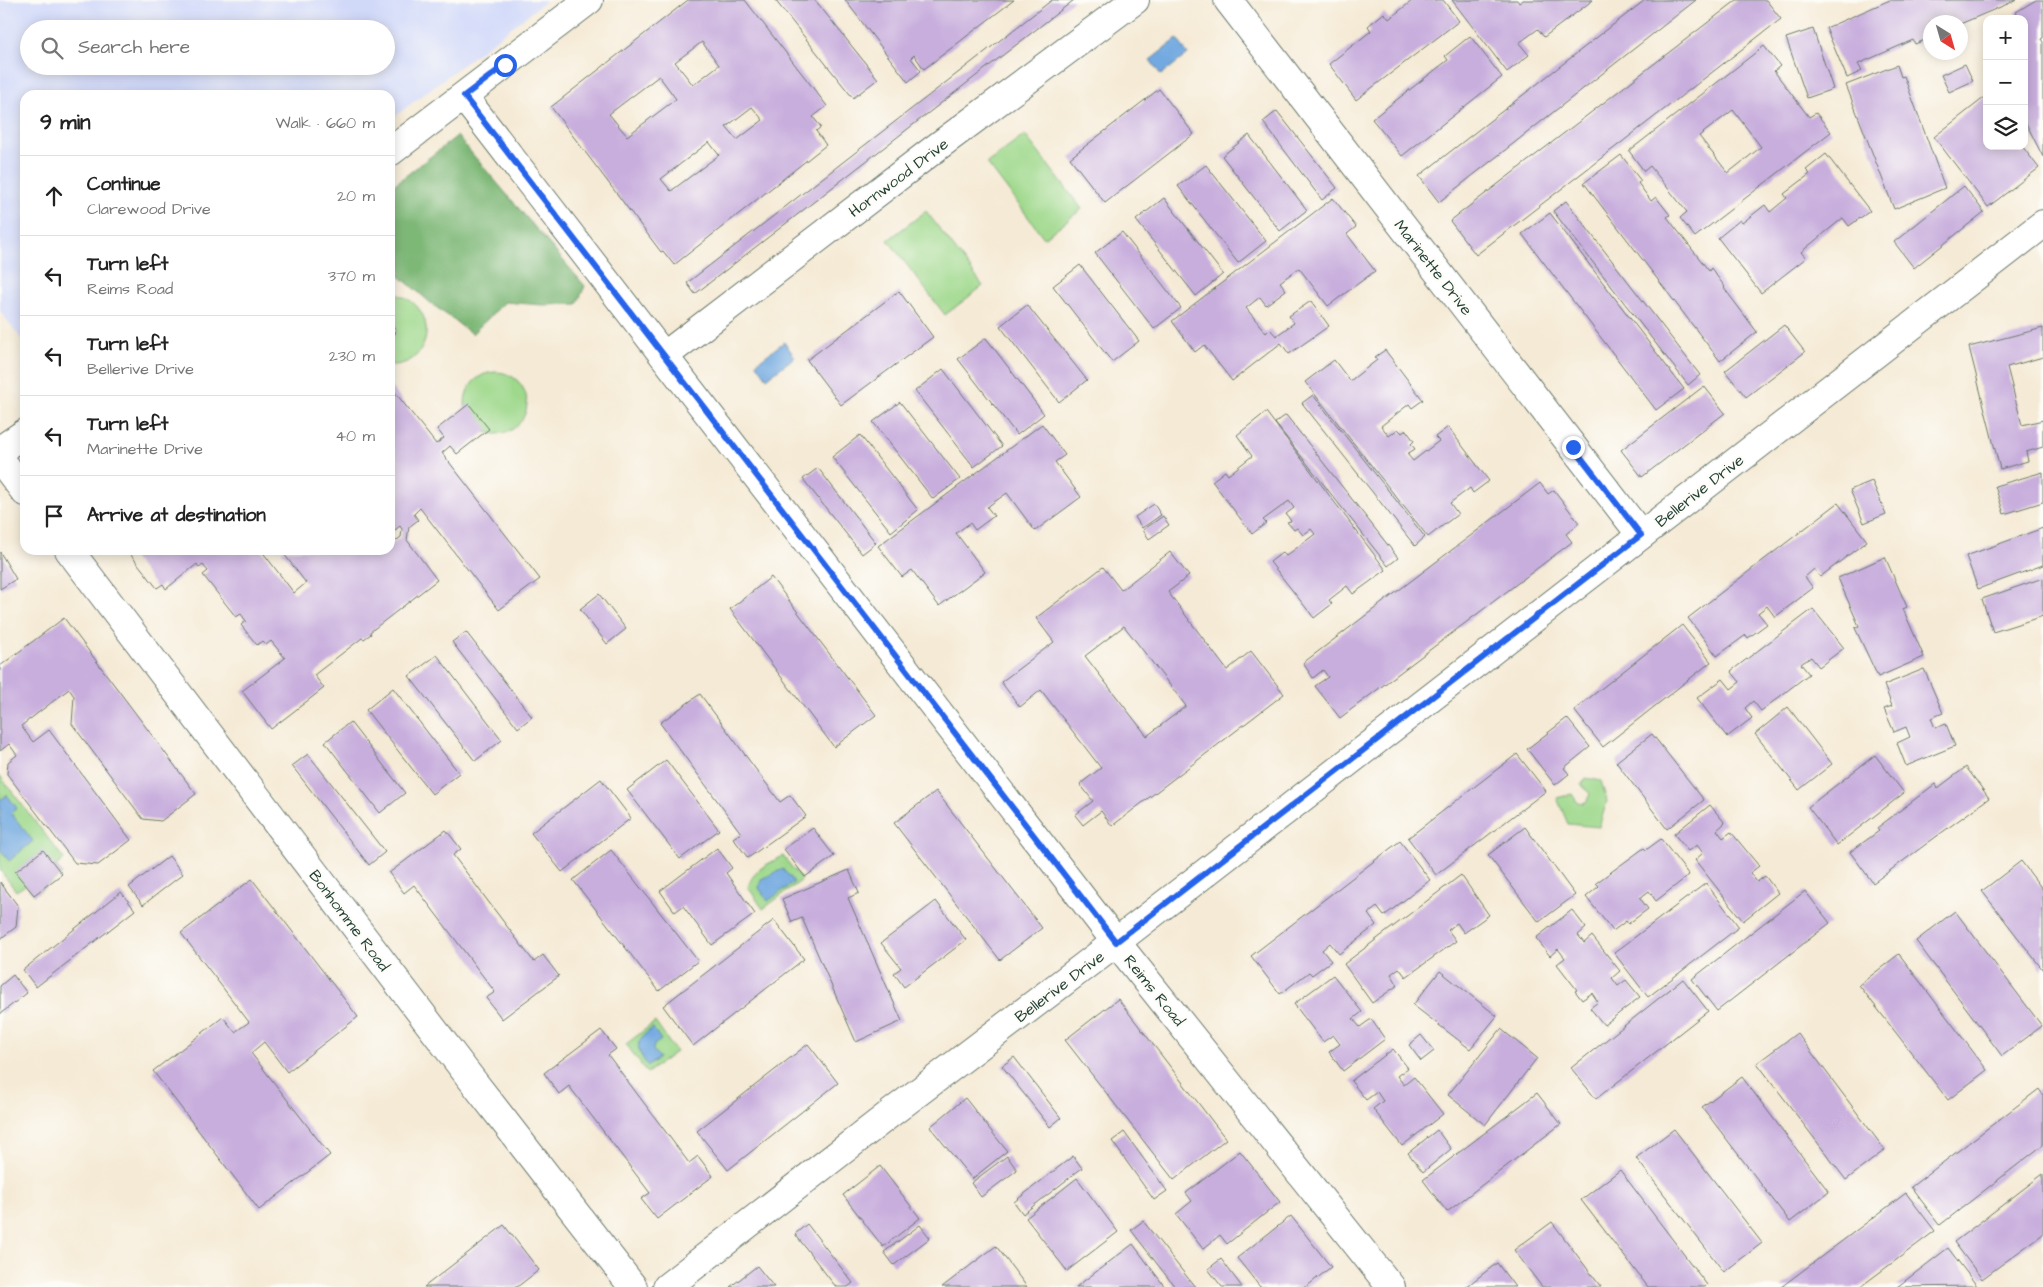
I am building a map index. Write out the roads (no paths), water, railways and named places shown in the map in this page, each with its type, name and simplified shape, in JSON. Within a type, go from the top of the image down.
[{"type":"street","points":[[395,148],[589,0]]},
{"type":"street","name":"Hornwood Drive","points":[[664,356],[945,141],[1135,0]]},
{"type":"street","name":"Marinette Drive","points":[[1228,0],[1641,535]]},
{"type":"street","name":"Reims Road","points":[[464,96],[1116,942],[1391,1287]]},
{"type":"street","name":"Bellerive Drive","points":[[667,1287],[2043,224]]},
{"type":"street","points":[[0,450],[20,436]]},
{"type":"street","points":[[0,459],[20,485]]},
{"type":"street","name":"Bonhomme Road","points":[[73,555],[414,1004],[633,1287]]},
{"type":"water","points":[[1177,39],[1188,54],[1161,75],[1150,60]]},
{"type":"water","points":[[784,342],[795,357],[767,378],[756,363]]},
{"type":"water","points":[[7,795],[17,808],[11,813],[33,841],[9,861],[0,849],[0,800]]},
{"type":"water","points":[[783,869],[794,882],[768,901],[759,888],[761,879]]},
{"type":"water","points":[[653,1028],[661,1040],[654,1045],[653,1050],[659,1058],[648,1066],[638,1045],[642,1037]]}]
